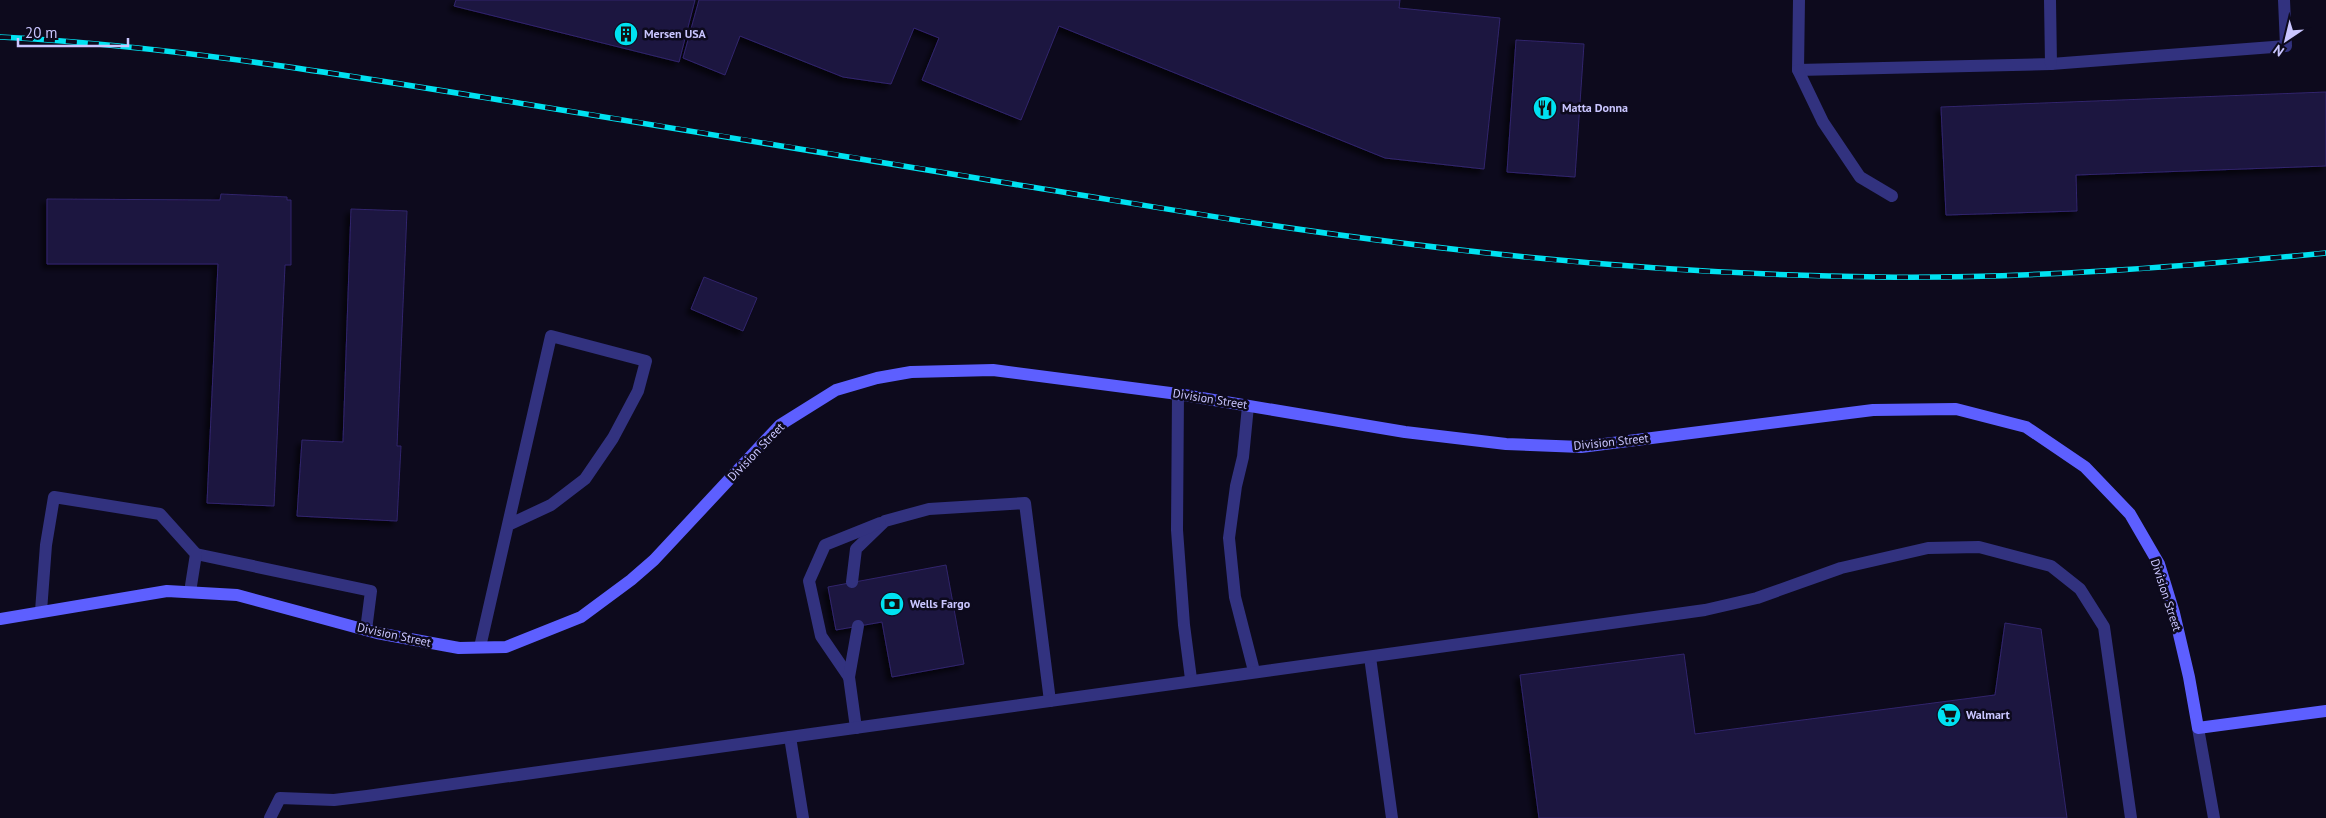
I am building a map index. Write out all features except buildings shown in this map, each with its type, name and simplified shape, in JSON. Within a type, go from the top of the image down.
[{"type":"street","points":[[1799,0],[1798,70],[1823,122],[1860,177],[1892,196]]},
{"type":"street","points":[[2050,0],[2051,64]]},
{"type":"street","points":[[1798,70],[2051,64],[2286,46],[2284,0]]},
{"type":"street","points":[[480,647],[551,336],[646,361],[638,391],[613,438],[585,479],[551,505],[508,525]]},
{"type":"street","name":"Division Street","points":[[0,619],[167,591],[190,592],[237,595],[366,630],[459,648],[506,646],[581,617],[631,580],[654,560],[780,425],[836,390],[877,378],[911,372],[973,369],[1178,394],[1405,432],[1506,444],[1581,447],[1873,410],[1956,409],[2026,427],[2086,467],[2130,514],[2159,564],[2174,612],[2189,677],[2198,728]]},
{"type":"street","points":[[1178,394],[1177,530],[1184,625],[1191,680]]},
{"type":"street","points":[[1248,406],[1243,457],[1236,486],[1230,538],[1235,597],[1254,672]]},
{"type":"street","points":[[41,611],[46,545],[54,497],[160,514],[196,554],[371,591],[366,630]]},
{"type":"street","points":[[848,678],[821,636],[809,581],[825,545],[885,521],[929,509],[1025,503],[1050,701]]},
{"type":"street","points":[[852,582],[856,550],[885,521]]},
{"type":"street","points":[[270,818],[280,798],[334,800],[367,796],[1705,610],[1757,598],[1841,568],[1928,548],[1979,547],[2012,554],[2051,566],[2080,589],[2104,627],[2131,818]]},
{"type":"street","points":[[190,592],[196,554]]},
{"type":"street","points":[[856,728],[848,678],[858,626]]},
{"type":"street","points":[[1370,657],[1392,818]]},
{"type":"street","points":[[2214,818],[2198,728],[2326,710]]},
{"type":"street","points":[[790,737],[803,818]]},
{"type":"railway","points":[[0,37],[132,47],[263,63],[460,93],[1239,220],[1421,246],[1573,262],[1726,272],[1935,277],[2103,271],[2326,253]]},
{"type":"place","name":"Mersen USA","points":[[626,34]]},
{"type":"place","name":"Matta Donna","points":[[1545,108]]},
{"type":"place","name":"Wells Fargo","points":[[892,604]]},
{"type":"place","name":"Walmart","points":[[1949,715]]}]
